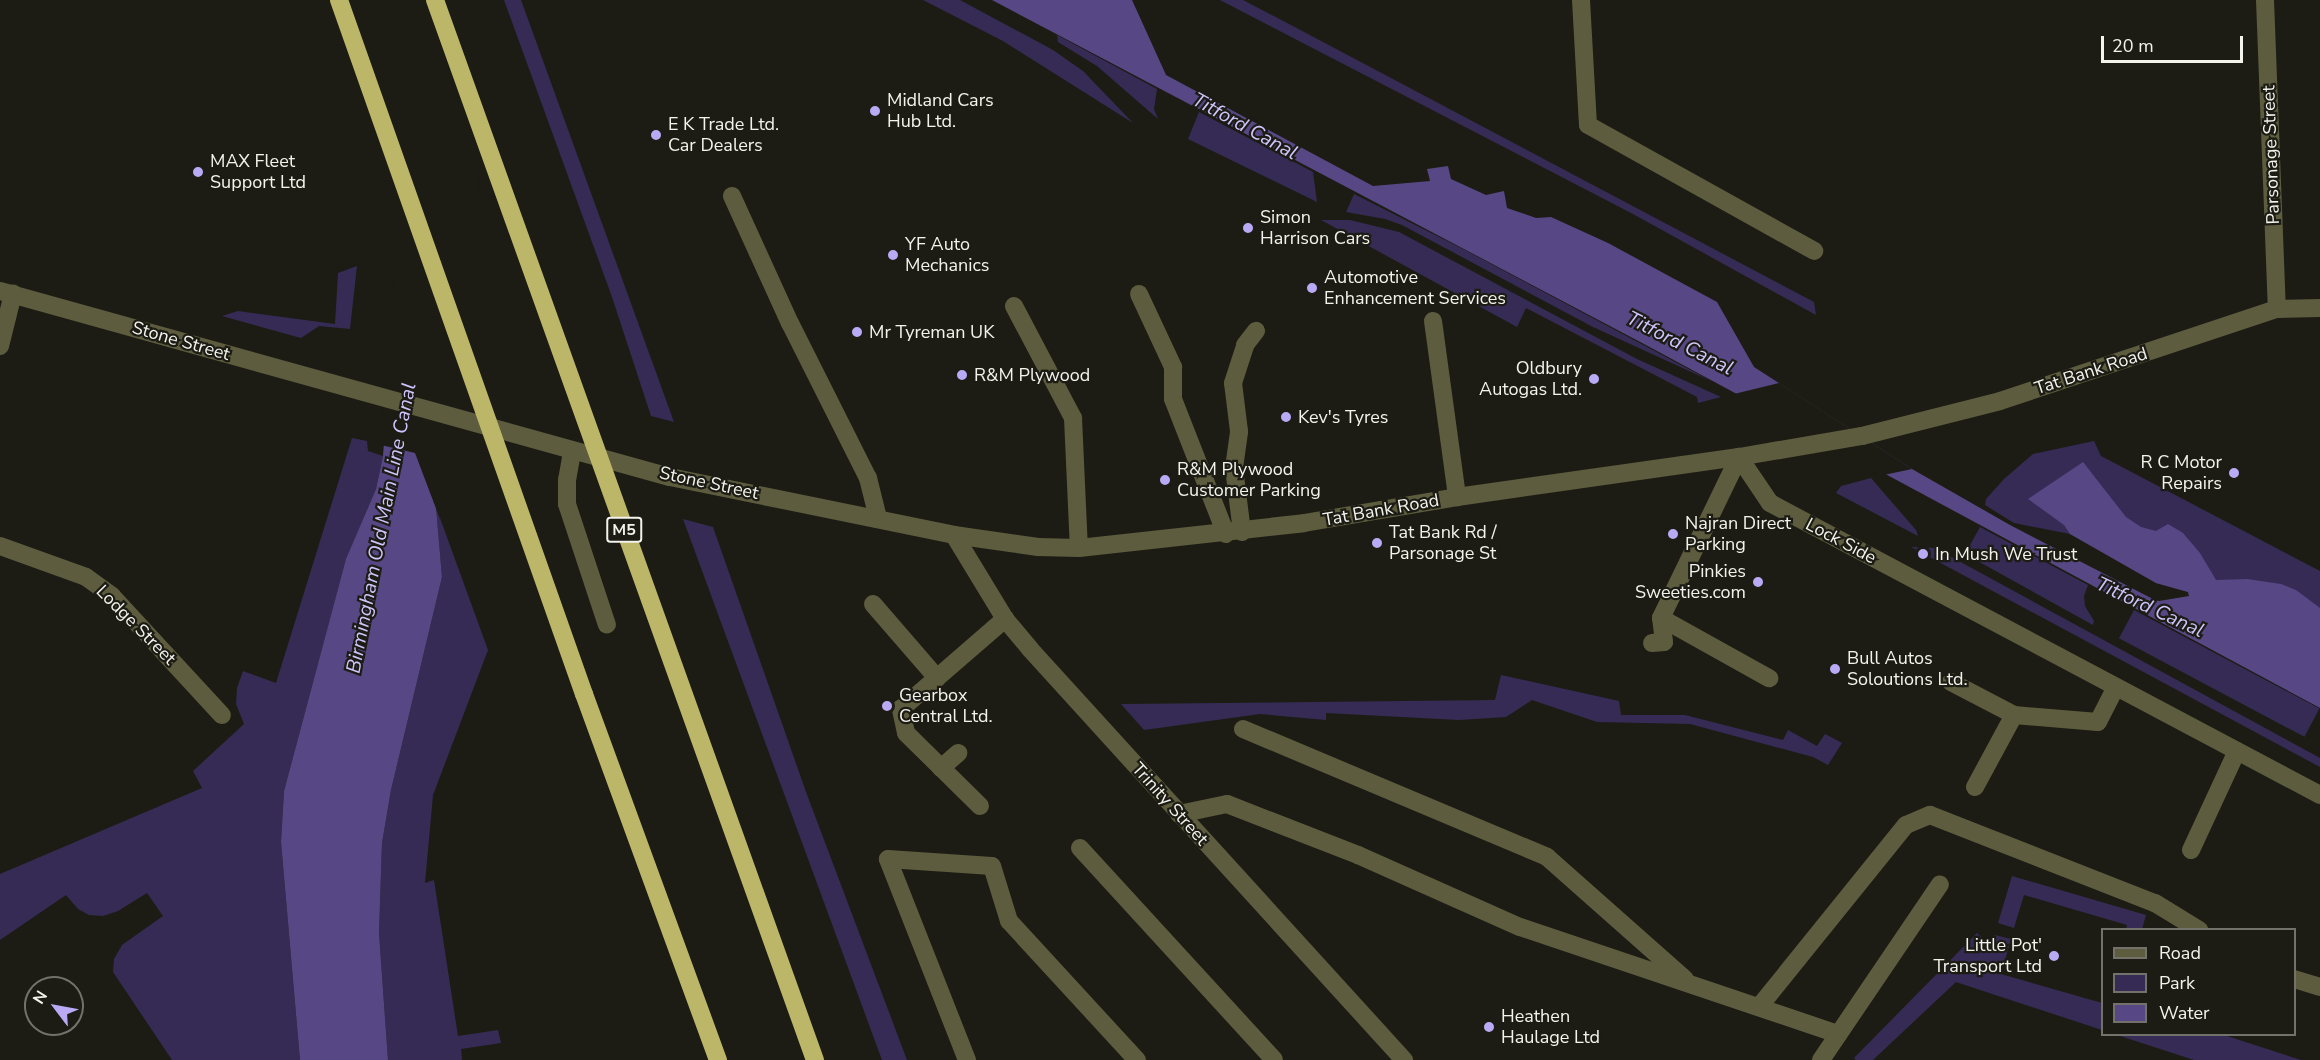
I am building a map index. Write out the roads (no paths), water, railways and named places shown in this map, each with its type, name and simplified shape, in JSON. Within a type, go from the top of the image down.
[{"type":"highway","points":[[339,0],[584,694],[718,1060]]},
{"type":"highway","name":"M5","points":[[435,0],[815,1060]]},
{"type":"street","points":[[1581,0],[1588,125],[1814,251]]},
{"type":"street","name":"Parsonage Street","points":[[2265,0],[2277,309]]},
{"type":"street","points":[[732,196],[790,323],[868,478],[878,518]]},
{"type":"street","points":[[0,346],[7,292]]},
{"type":"street","name":"Stone Street","points":[[7,292],[572,452],[670,477],[954,535]]},
{"type":"street","points":[[1139,294],[1173,367],[1173,399],[1234,533]]},
{"type":"street","points":[[1014,306],[1073,418],[1079,548]]},
{"type":"street","name":"Tat Bank Road","points":[[954,535],[1038,546],[1079,548],[1234,533],[1457,497],[1739,458],[1862,436],[2000,401],[2277,309],[2320,308]]},
{"type":"street","points":[[1433,321],[1457,497]]},
{"type":"street","points":[[1234,533],[1234,468],[1239,432],[1233,383],[1245,345],[1256,331]]},
{"type":"street","points":[[572,452],[567,480],[567,504],[606,625]]},
{"type":"street","points":[[1652,643],[1664,642],[1661,618],[1739,458]]},
{"type":"street","name":"Lock Side","points":[[1739,458],[1770,503],[2320,795]]},
{"type":"street","name":"Trinity Street","points":[[954,535],[1005,619],[1179,814],[1404,1060]]},
{"type":"street","name":"Lodge Street","points":[[0,546],[86,577],[112,596],[222,716]]},
{"type":"street","points":[[873,604],[938,678]]},
{"type":"street","points":[[1661,618],[1749,657],[1769,678]]},
{"type":"street","points":[[980,806],[906,734],[902,709],[1005,619]]},
{"type":"street","points":[[1951,682],[2014,714],[2098,722],[2116,687]]},
{"type":"street","points":[[1975,787],[2014,714]]},
{"type":"street","points":[[1243,729],[1547,857],[1692,985]]},
{"type":"street","points":[[2191,850],[2237,751]]},
{"type":"street","points":[[941,768],[958,753]]},
{"type":"street","points":[[1179,814],[1227,804],[1358,855],[1520,927],[1838,1034]]},
{"type":"street","points":[[1759,1007],[1906,825],[1930,815],[2155,903],[2196,928]]},
{"type":"street","points":[[1080,848],[1274,1060]]},
{"type":"street","points":[[967,1060],[888,859],[992,866],[1009,921],[1137,1060]]},
{"type":"street","points":[[1821,1060],[1940,884]]},
{"type":"street","points":[[2296,979],[2320,987]]},
{"type":"water","name":"Birmingham Old Main Line Canal","points":[[466,0],[454,369],[437,473],[436,507],[442,577],[391,790],[382,843],[379,933],[388,1060],[300,1060],[281,842],[284,791],[346,559],[376,489],[383,456],[396,275]]},
{"type":"water","name":"Titford Canal","points":[[992,0],[1132,0],[1166,75],[1373,186],[1430,181],[1427,169],[1448,166],[1451,179],[1486,195],[1504,191],[1507,208],[1536,218],[1551,217],[1608,243],[1717,302],[1754,367],[1912,469],[2010,525],[2151,598],[2159,601],[2189,596],[2188,592],[2156,583],[2070,534],[2064,525],[2028,499],[2083,462],[2126,517],[2141,527],[2156,531],[2168,524],[2183,533],[2200,553],[2216,580],[2247,579],[2281,584],[2296,590],[2320,608],[2320,708],[1644,344]]},
{"type":"place","name":"Midland Cars Hub Ltd.","points":[[875,111]]},
{"type":"place","name":"E K Trade Ltd. Car Dealers","points":[[656,135]]},
{"type":"place","name":"MAX Fleet Support Ltd","points":[[198,172]]},
{"type":"place","name":"Simon Harrison Cars","points":[[1248,228]]},
{"type":"place","name":"YF Auto Mechanics","points":[[893,255]]},
{"type":"place","name":"Automotive Enhancement Services","points":[[1312,288]]},
{"type":"place","name":"Mr Tyreman UK","points":[[857,332]]},
{"type":"place","name":"R&M Plywood","points":[[962,375]]},
{"type":"place","name":"Oldbury Autogas Ltd.","points":[[1594,379]]},
{"type":"place","name":"Kev's Tyres","points":[[1286,417]]},
{"type":"place","name":"R C Motor Repairs","points":[[2234,473]]},
{"type":"place","name":"R&M Plywood Customer Parking","points":[[1165,480]]},
{"type":"place","name":"Najran Direct Parking","points":[[1673,534]]},
{"type":"place","name":"Tat Bank Rd / Parsonage St","points":[[1377,543]]},
{"type":"place","name":"In Mush We Trust","points":[[1923,554]]},
{"type":"place","name":"Pinkies Sweeties.com","points":[[1758,582]]},
{"type":"place","name":"Bull Autos Soloutions Ltd.","points":[[1835,669]]},
{"type":"place","name":"Gearbox Central Ltd.","points":[[887,706]]},
{"type":"place","name":"Little Pot' Transport Ltd","points":[[2054,956]]},
{"type":"place","name":"Heathen Haulage Ltd","points":[[1489,1027]]}]
